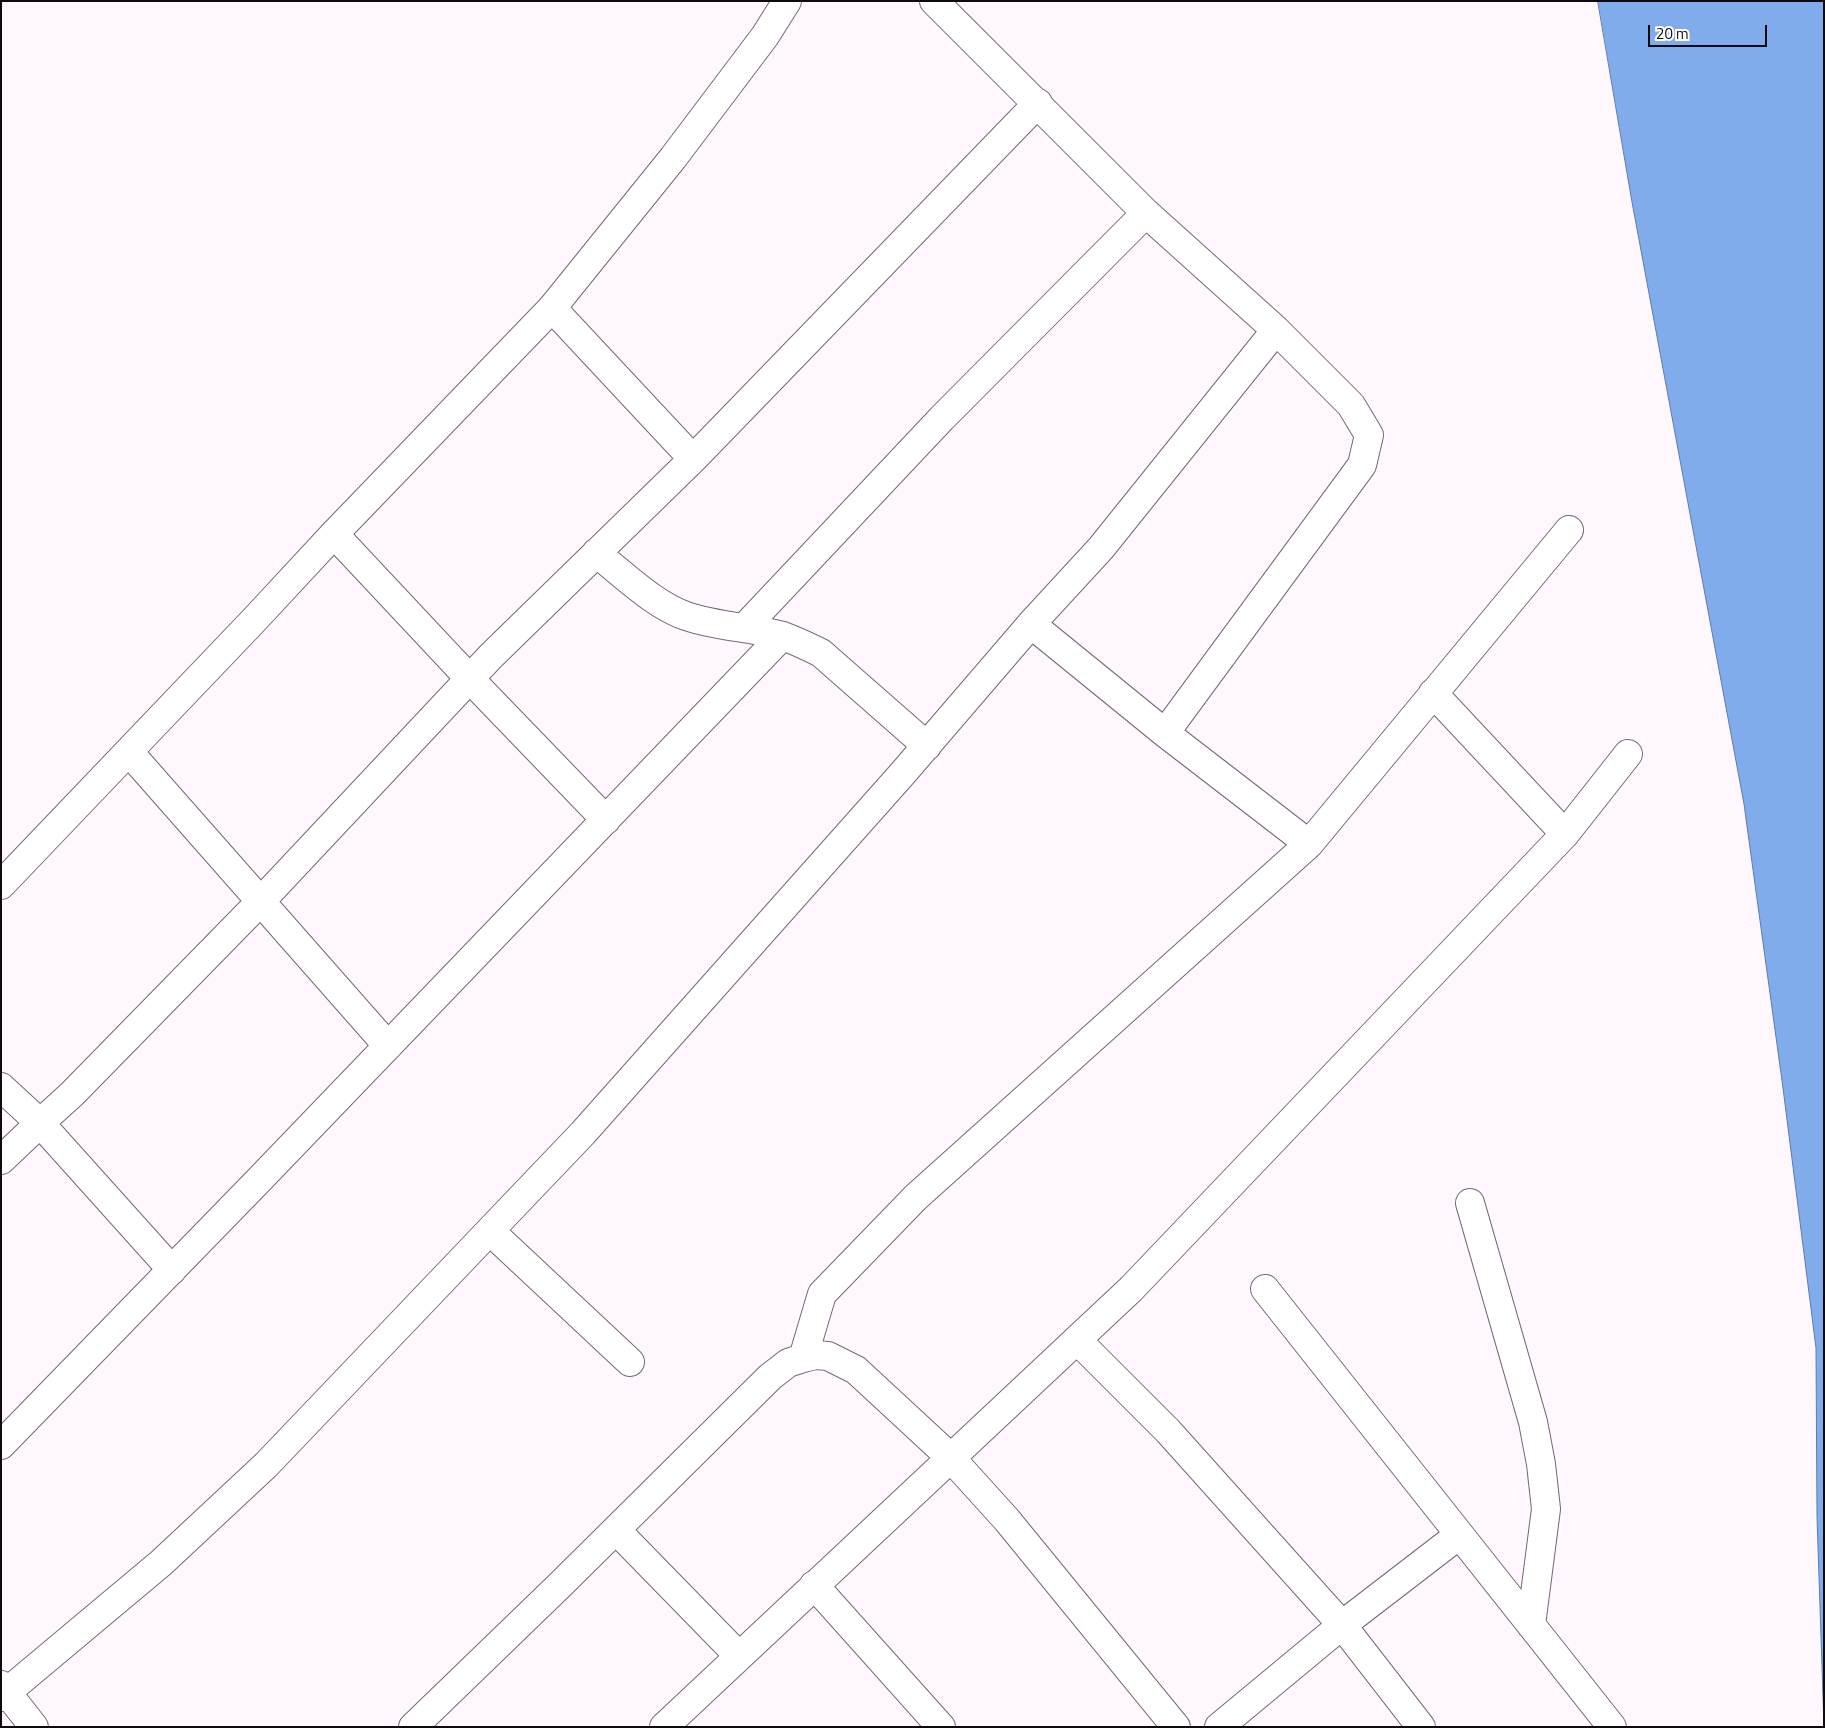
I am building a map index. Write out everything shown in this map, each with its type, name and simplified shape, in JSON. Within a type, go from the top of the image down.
[{"type":"street","points":[[1,885],[334,534],[552,308],[673,158],[765,36],[787,1]]},
{"type":"street","points":[[934,1],[1146,213],[1276,330],[1351,405],[1369,435],[1362,465],[1165,733]]},
{"type":"street","points":[[1,1160],[72,1094],[260,902],[469,678],[693,458],[1038,103]]},
{"type":"street","points":[[744,628],[942,418],[1146,213]]},
{"type":"street","points":[[552,308],[693,458]]},
{"type":"street","points":[[34,1727],[3,1691],[161,1563],[266,1465],[584,1133],[927,746],[1031,624],[1101,548],[1276,330]]},
{"type":"street","points":[[804,1358],[822,1294],[916,1197],[1309,844],[1569,530]]},
{"type":"street","points":[[334,534],[606,820]]},
{"type":"street","points":[[596,553],[662,605],[685,616],[715,625],[744,628],[782,636],[821,653],[927,746]]},
{"type":"street","points":[[1031,624],[1165,733],[1309,844]]},
{"type":"street","points":[[1,1445],[782,636]]},
{"type":"street","points":[[1433,693],[1565,834]]},
{"type":"street","points":[[129,752],[388,1046]]},
{"type":"street","points":[[664,1727],[1131,1289],[1565,834],[1628,754]]},
{"type":"street","points":[[1,1087],[40,1123],[172,1270]]},
{"type":"street","points":[[1470,1203],[1533,1422],[1541,1464],[1546,1509],[1531,1625]]},
{"type":"street","points":[[490,1231],[630,1362]]},
{"type":"street","points":[[1265,1289],[1612,1727]]},
{"type":"street","points":[[1077,1340],[1168,1431],[1342,1625],[1420,1727]]},
{"type":"street","points":[[413,1727],[770,1377],[788,1363],[804,1358],[828,1356],[856,1370],[950,1457],[1007,1520],[1176,1727]]},
{"type":"street","points":[[616,1530],[739,1656]]},
{"type":"street","points":[[1219,1727],[1342,1625],[1459,1535]]},
{"type":"street","points":[[814,1585],[941,1727]]},
{"type":"water","points":[[1598,1],[1824,1],[1824,1727],[1817,1517],[1816,1348],[1783,1088],[1744,804],[1632,202]]}]
